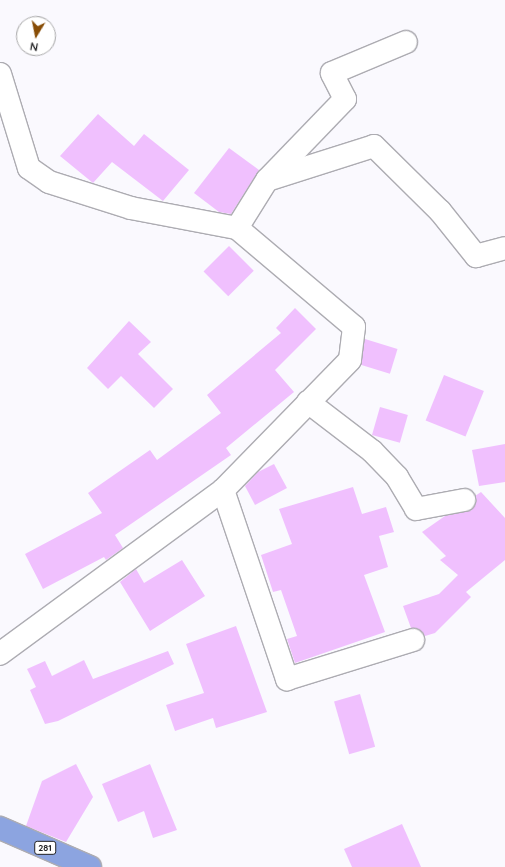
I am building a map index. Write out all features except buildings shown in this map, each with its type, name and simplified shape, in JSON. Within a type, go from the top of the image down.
[{"type":"highway","name":"281","points":[[0,828],[90,867]]},
{"type":"street","points":[[237,228],[267,180],[344,99],[332,73],[406,42]]},
{"type":"street","points":[[0,74],[29,168],[49,182],[130,208],[237,228],[354,327],[350,360],[223,490],[0,654]]},
{"type":"street","points":[[267,180],[374,146],[440,211],[476,256],[505,248]]},
{"type":"street","points":[[308,402],[372,451],[397,477],[416,509],[464,500]]},
{"type":"street","points":[[223,490],[287,679],[413,640]]}]
